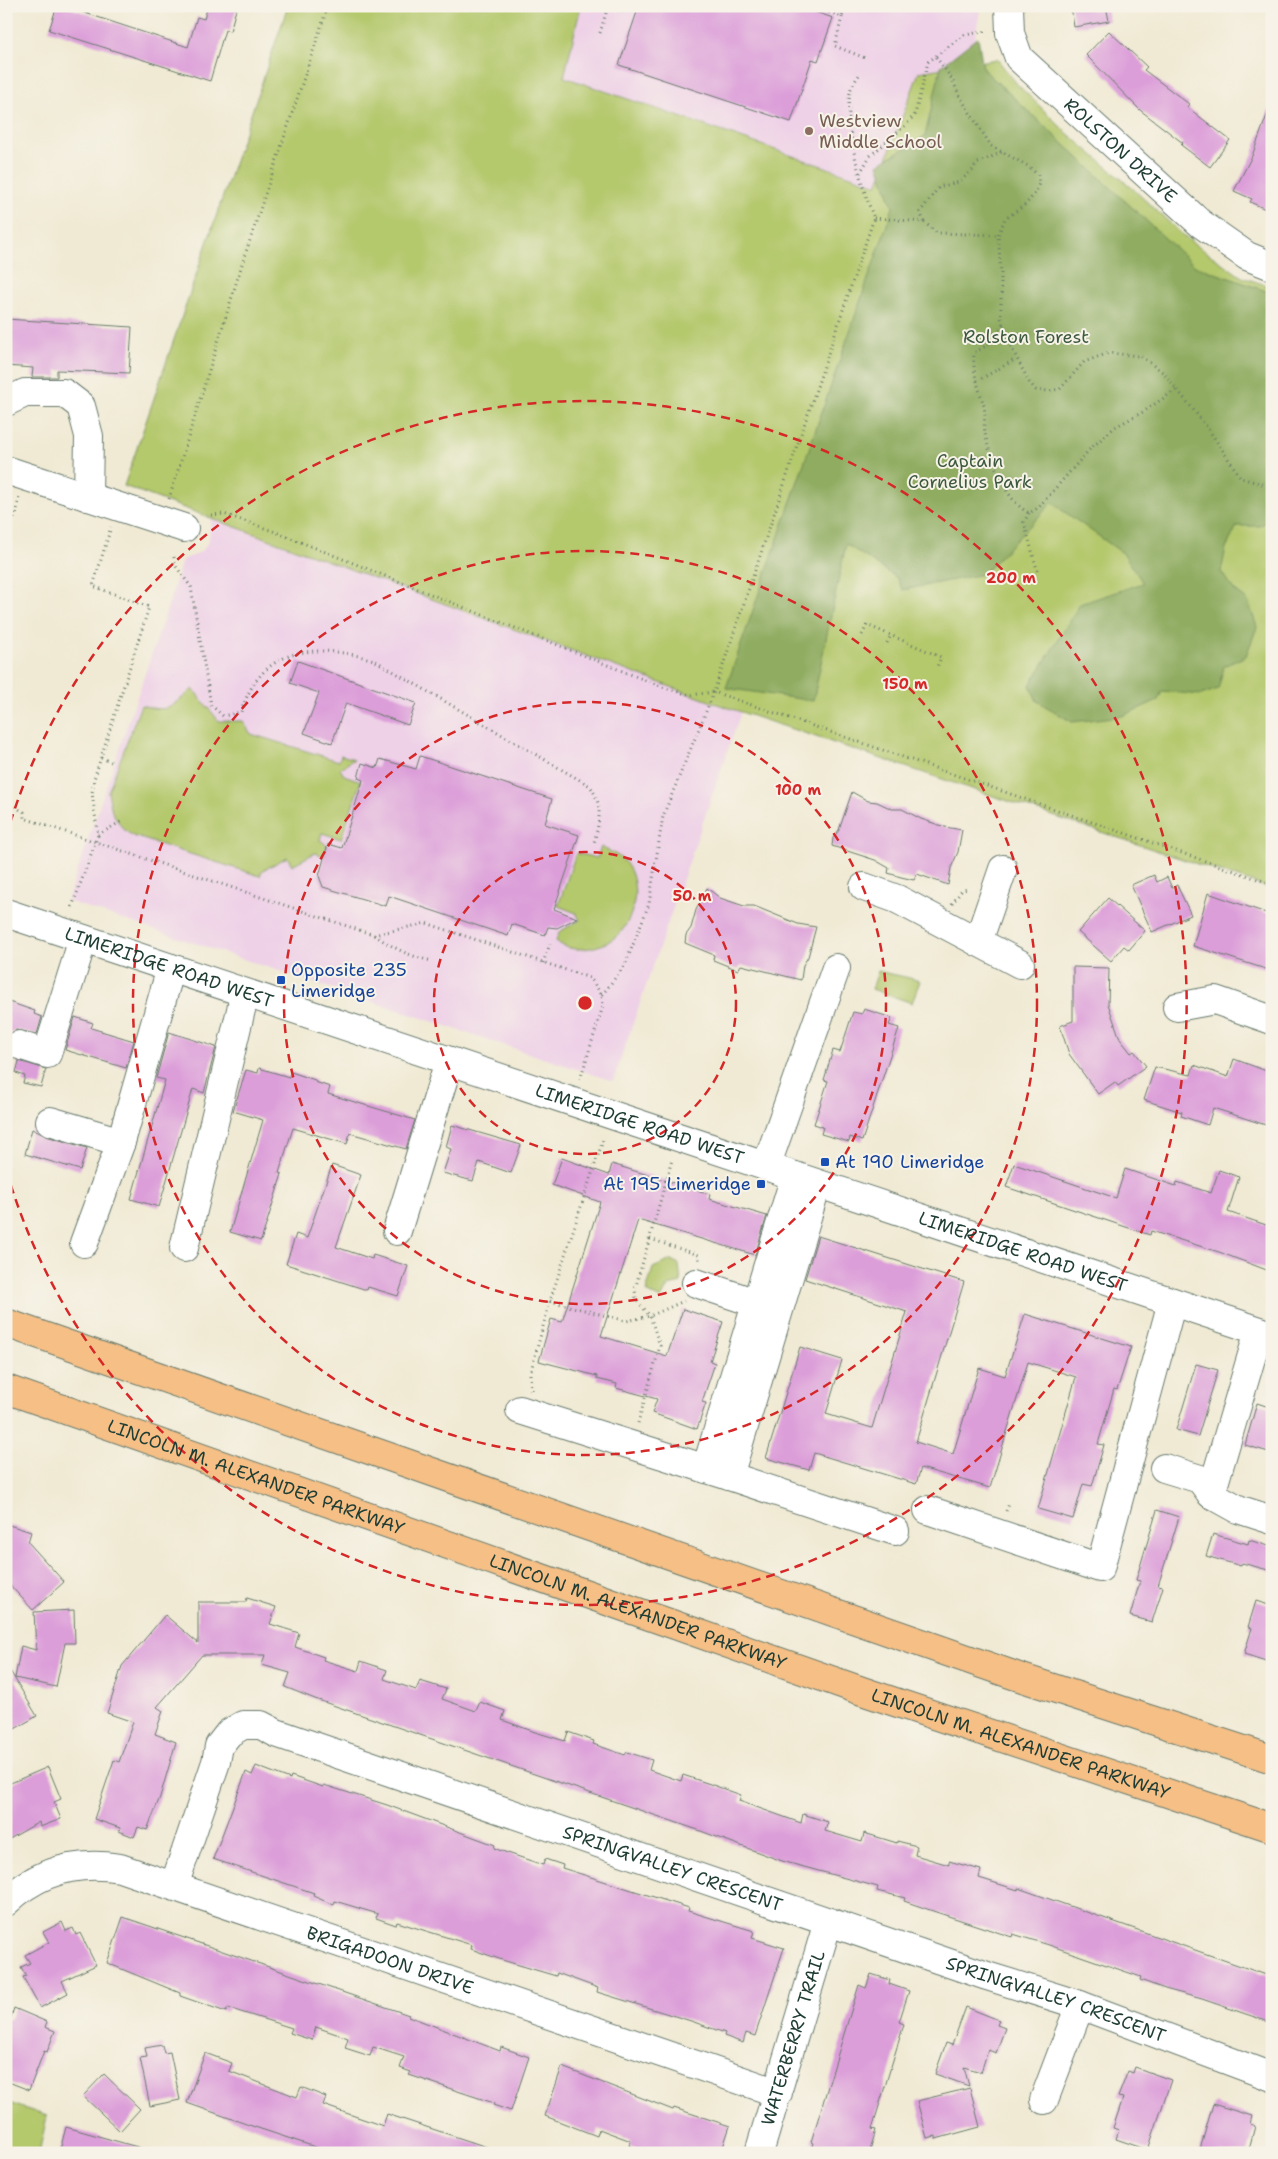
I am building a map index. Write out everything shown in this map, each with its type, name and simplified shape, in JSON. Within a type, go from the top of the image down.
[{"type":"highway","points":[[6,1323],[1016,1676],[1272,1760]]},
{"type":"highway","name":"LINCOLN M. ALEXANDER PARKWAY","points":[[6,1389],[862,1691],[1272,1828]]},
{"type":"street","name":"ROLSTON DRIVE","points":[[1009,16],[1010,33],[1019,58],[1200,223],[1247,256],[1272,266]]},
{"type":"street","points":[[6,402],[25,394],[64,394],[81,406],[88,436],[88,497]]},
{"type":"street","points":[[12,482],[88,497],[184,528]]},
{"type":"street","points":[[978,942],[1002,869]]},
{"type":"street","points":[[864,887],[897,900],[1020,964]]},
{"type":"street","name":"LIMERIDGE ROAD WEST","points":[[6,913],[1266,1333]]},
{"type":"street","points":[[19,1045],[47,1054],[83,939]]},
{"type":"street","points":[[84,1243],[121,1142],[171,968]]},
{"type":"street","points":[[766,1167],[836,968]]},
{"type":"street","points":[[184,1248],[245,993]]},
{"type":"street","points":[[1177,1006],[1215,1000],[1272,1020]]},
{"type":"street","points":[[397,1231],[448,1061]]},
{"type":"street","points":[[50,1121],[121,1142]]},
{"type":"street","points":[[718,1473],[756,1303],[806,1180]]},
{"type":"street","points":[[718,1473],[806,1180]]},
{"type":"street","points":[[696,1283],[756,1303]]},
{"type":"street","points":[[928,1510],[1100,1568],[1172,1302]]},
{"type":"street","points":[[1211,1494],[1266,1333]]},
{"type":"street","points":[[520,1410],[895,1531]]},
{"type":"street","points":[[1164,1468],[1200,1480],[1211,1494],[1238,1509],[1272,1520]]},
{"type":"street","name":"SPRINGVALLEY CRESCENT","points":[[174,1886],[216,1762],[219,1746],[229,1733],[243,1725],[261,1725],[276,1733],[828,1922],[987,1976],[1080,2004],[1272,2077]]},
{"type":"street","name":"BRIGADOON DRIVE","points":[[6,1902],[39,1878],[52,1872],[82,1865],[120,1868],[778,2092]]},
{"type":"street","name":"WATERBERRY TRAIL","points":[[760,2153],[828,1922]]},
{"type":"street","points":[[1044,2100],[1080,2004]]},
{"type":"path","points":[[168,499],[244,258],[328,6]]},
{"type":"path","points":[[600,33],[608,6]]},
{"type":"path","points":[[810,6],[842,17]]},
{"type":"path","points":[[846,6],[834,46],[865,58]]},
{"type":"path","points":[[860,174],[870,156],[906,125],[915,114],[928,62],[964,35],[1009,16]]},
{"type":"path","points":[[936,57],[952,79],[960,98],[991,146],[1028,166],[1038,175],[1039,183],[1036,192],[1026,204],[1005,219],[998,235],[1003,324],[1016,359],[1029,382],[1036,390],[1048,392],[1060,389],[1084,362],[1110,353],[1126,353],[1140,356],[1164,373],[1207,427],[1241,478],[1272,487]]},
{"type":"path","points":[[573,1102],[601,1016],[602,995],[625,965],[649,904],[663,816],[714,692],[874,218],[856,158],[849,115],[850,90],[859,75]]},
{"type":"path","points":[[998,235],[936,233],[924,222],[920,212],[939,187],[959,182],[973,170],[976,164],[1002,152]]},
{"type":"path","points":[[874,218],[924,222]]},
{"type":"path","points":[[1003,324],[991,343],[974,353],[973,367],[984,409],[984,432],[996,473],[1019,508],[1029,512]]},
{"type":"path","points":[[977,381],[1016,359]]},
{"type":"path","points":[[1038,573],[1024,522],[1029,512],[1038,508],[1089,450],[1115,427],[1143,412],[1177,389]]},
{"type":"path","points":[[6,523],[10,523],[16,516],[20,500],[12,482]]},
{"type":"path","points":[[211,515],[224,514],[273,531],[664,688],[690,695],[714,692],[1272,884]]},
{"type":"path","points":[[72,906],[97,841],[98,835],[92,794],[101,758],[149,607],[93,586],[113,520]]},
{"type":"path","points":[[174,557],[175,565],[192,588],[211,704],[223,716],[241,712],[252,684],[260,673],[278,660],[310,651],[343,651],[374,660],[590,786],[600,806],[600,817],[594,843]]},
{"type":"path","points":[[862,635],[867,625],[941,657],[937,667]]},
{"type":"path","points":[[887,643],[890,635]]},
{"type":"path","points":[[101,758],[112,762]]},
{"type":"path","points":[[6,802],[24,812],[24,818],[374,935],[400,952],[416,958],[433,961]]},
{"type":"path","points":[[98,835],[122,821]]},
{"type":"path","points":[[374,935],[426,923],[590,978],[602,995]]},
{"type":"path","points":[[544,963],[550,944]]},
{"type":"path","points":[[520,1410],[528,1404],[532,1388],[530,1374],[550,1300],[611,1115]]},
{"type":"path","points":[[631,1446],[660,1346],[650,1316],[636,1299],[635,1289],[678,1138]]},
{"type":"path","points":[[550,1300],[626,1321],[650,1316],[690,1298],[696,1283],[698,1255],[650,1239]]},
{"type":"path","points":[[1006,1511],[1009,1504]]},
{"type":"shaded area","name":"Westview Middle School","points":[[581,6],[981,6],[970,63],[919,72],[877,185],[564,77]]},
{"type":"shaded area","points":[[211,518],[741,712],[613,1081],[67,901],[170,601],[182,560],[203,550],[209,540]]},
{"type":"green space","name":"Captain Cornelius Park","points":[[288,6],[581,6],[564,77],[877,185],[919,72],[997,59],[1017,84],[1066,132],[1131,187],[1185,237],[1242,277],[1272,287],[1272,889],[720,705],[124,486]]},
{"type":"green space","name":"Rolston Forest","points":[[978,37],[983,69],[1195,266],[1272,293],[1272,519],[1259,526],[1237,526],[1226,548],[1221,572],[1234,590],[1248,601],[1257,627],[1246,656],[1224,666],[1218,689],[1201,695],[1162,691],[1158,700],[1122,716],[1072,722],[1037,701],[1030,685],[1080,604],[1143,583],[1124,554],[1052,503],[983,574],[903,590],[897,578],[846,544],[813,701],[726,688],[893,207],[878,164],[925,136],[941,66]]},
{"type":"green space","points":[[193,689],[219,721],[243,721],[251,734],[339,761],[341,755],[354,759],[340,769],[344,775],[361,781],[341,839],[322,833],[320,840],[327,845],[324,856],[315,853],[292,865],[287,857],[262,871],[260,876],[133,836],[123,829],[112,812],[108,792],[141,705],[158,709],[170,707]]},
{"type":"green space","points":[[601,847],[618,856],[626,863],[631,872],[635,893],[631,915],[620,933],[606,943],[580,949],[563,946],[556,941],[559,932],[580,920],[576,913],[558,906],[576,853],[597,858]]},
{"type":"green space","points":[[878,971],[920,981],[912,1003],[872,989]]},
{"type":"green space","points":[[671,1260],[679,1264],[681,1283],[668,1286],[661,1299],[646,1292],[653,1268]]},
{"type":"green space","points":[[6,2102],[47,2116],[39,2153],[6,2153]]},
{"type":"building","points":[[57,6],[64,6],[188,47],[197,17],[204,19],[208,6],[237,6],[230,31],[225,30],[210,81],[49,30]]},
{"type":"building","points":[[639,6],[798,6],[833,18],[818,61],[812,59],[791,122],[619,65]]},
{"type":"building","points":[[1071,6],[1106,6],[1109,21],[1074,27]]},
{"type":"building","points":[[1109,31],[1147,67],[1144,70],[1189,104],[1187,107],[1230,140],[1210,167],[1181,145],[1183,143],[1140,110],[1086,55]]},
{"type":"building","points":[[1270,107],[1272,107],[1272,212],[1250,202],[1252,199],[1234,191],[1252,156]]},
{"type":"building","points":[[6,319],[132,327],[129,373],[57,370],[57,377],[32,377],[33,368],[6,366]]},
{"type":"building","points":[[298,661],[416,703],[408,725],[346,703],[332,743],[304,733],[319,693],[290,683]]},
{"type":"building","points":[[420,756],[552,799],[545,824],[579,835],[554,909],[577,918],[557,928],[548,927],[545,935],[512,924],[508,936],[389,896],[386,906],[323,887],[319,876],[328,844],[342,848],[363,780],[358,778],[362,763],[377,768],[380,759],[416,769]]},
{"type":"building","points":[[852,792],[868,801],[877,802],[892,809],[902,809],[921,819],[945,827],[962,830],[958,852],[951,868],[948,885],[917,874],[914,880],[888,873],[889,868],[875,860],[832,846],[833,838],[839,830]]},
{"type":"building","points":[[1154,875],[1157,882],[1167,877],[1172,888],[1177,885],[1191,915],[1152,932],[1131,885]]},
{"type":"building","points":[[707,888],[720,898],[744,906],[754,906],[798,924],[816,927],[808,957],[803,965],[801,980],[741,965],[738,970],[713,960],[714,955],[685,943],[686,935],[691,928],[696,910]]},
{"type":"building","points":[[1208,893],[1272,915],[1272,971],[1193,946]]},
{"type":"building","points":[[1108,898],[1145,931],[1129,950],[1124,946],[1111,961],[1078,932]]},
{"type":"building","points":[[1073,967],[1109,968],[1108,1004],[1120,1039],[1131,1053],[1134,1051],[1146,1066],[1118,1086],[1115,1082],[1098,1094],[1069,1054],[1060,1026],[1073,1021]]},
{"type":"building","points":[[6,1001],[35,1011],[34,1014],[42,1017],[37,1034],[16,1030],[6,1037]]},
{"type":"building","points":[[864,1009],[892,1018],[889,1025],[899,1028],[862,1141],[850,1137],[849,1142],[821,1134],[823,1127],[814,1124],[828,1081],[824,1080],[833,1050],[840,1052],[853,1012],[862,1014]]},
{"type":"building","points":[[75,1017],[93,1023],[91,1028],[134,1041],[126,1068],[65,1050]]},
{"type":"building","points":[[169,1032],[216,1047],[204,1093],[193,1089],[159,1207],[131,1199],[165,1080],[156,1078]]},
{"type":"building","points":[[1234,1059],[1272,1073],[1272,1127],[1213,1108],[1208,1125],[1181,1116],[1182,1112],[1144,1100],[1155,1067],[1191,1075],[1194,1065],[1228,1077]]},
{"type":"building","points":[[19,1061],[46,1069],[41,1087],[23,1083],[25,1076],[16,1073]]},
{"type":"building","points":[[259,1068],[289,1077],[291,1072],[315,1080],[315,1082],[330,1087],[328,1094],[415,1120],[406,1149],[350,1133],[347,1144],[293,1128],[279,1173],[282,1174],[261,1241],[230,1232],[263,1120],[233,1111],[246,1070],[258,1073]]},
{"type":"building","points":[[452,1125],[521,1145],[511,1173],[479,1162],[473,1181],[443,1173],[451,1149],[446,1147]]},
{"type":"building","points":[[32,1129],[46,1136],[87,1148],[80,1170],[25,1154]]},
{"type":"building","points":[[562,1158],[609,1175],[612,1164],[710,1194],[709,1199],[767,1216],[755,1255],[638,1220],[601,1336],[667,1356],[683,1309],[723,1322],[710,1361],[715,1363],[702,1402],[706,1403],[697,1429],[652,1413],[657,1399],[616,1388],[617,1384],[597,1379],[597,1376],[539,1361],[551,1319],[562,1322],[600,1202],[552,1185]]},
{"type":"building","points":[[1014,1164],[1116,1198],[1125,1169],[1176,1186],[1177,1182],[1211,1193],[1219,1170],[1239,1177],[1228,1212],[1272,1227],[1272,1272],[1219,1252],[1151,1231],[1150,1235],[1006,1187]]},
{"type":"building","points":[[332,1165],[361,1175],[336,1247],[372,1259],[373,1255],[408,1266],[398,1296],[368,1287],[367,1290],[286,1264],[296,1234],[307,1238]]},
{"type":"building","points":[[818,1236],[964,1282],[916,1442],[953,1454],[979,1368],[1005,1376],[1025,1314],[1131,1347],[1117,1390],[1114,1389],[1098,1444],[1104,1445],[1092,1486],[1083,1484],[1073,1519],[1038,1509],[1076,1377],[1028,1362],[990,1488],[921,1468],[916,1484],[814,1453],[809,1470],[766,1458],[800,1347],[842,1360],[826,1414],[872,1428],[907,1312],[805,1279]]},
{"type":"building","points":[[1196,1364],[1218,1370],[1198,1436],[1176,1430]]},
{"type":"building","points":[[1257,1403],[1272,1408],[1272,1453],[1245,1445]]},
{"type":"building","points":[[1157,1510],[1179,1517],[1158,1586],[1163,1587],[1152,1622],[1130,1616],[1140,1581],[1136,1580]]},
{"type":"building","points":[[6,1524],[31,1532],[28,1542],[64,1582],[33,1610],[6,1581]]},
{"type":"building","points":[[1213,1534],[1248,1544],[1249,1540],[1272,1547],[1272,1571],[1242,1563],[1241,1566],[1206,1556]]},
{"type":"building","points":[[247,1598],[276,1607],[270,1624],[299,1633],[295,1647],[324,1657],[323,1660],[358,1671],[361,1661],[387,1670],[384,1679],[416,1690],[420,1681],[446,1689],[442,1699],[476,1711],[480,1702],[505,1711],[502,1720],[535,1732],[565,1741],[568,1732],[594,1741],[593,1744],[625,1755],[627,1752],[652,1760],[649,1770],[681,1781],[683,1775],[710,1784],[741,1795],[739,1801],[801,1823],[803,1814],[828,1822],[825,1831],[862,1842],[864,1833],[897,1843],[897,1841],[917,1846],[915,1855],[949,1865],[949,1861],[981,1870],[979,1878],[1018,1890],[1018,1888],[1272,1977],[1272,2023],[1202,1999],[1165,1989],[1140,1980],[1141,1977],[1049,1945],[1013,1934],[1012,1937],[904,1901],[905,1898],[877,1891],[878,1887],[782,1861],[698,1830],[315,1699],[285,1687],[290,1673],[262,1665],[265,1655],[202,1655],[157,1707],[163,1711],[155,1734],[176,1742],[160,1797],[147,1830],[138,1827],[134,1837],[119,1831],[120,1828],[94,1819],[114,1760],[119,1762],[133,1722],[107,1713],[122,1666],[165,1615],[198,1643],[198,1602],[246,1602]]},
{"type":"building","points":[[1256,1601],[1272,1606],[1272,1663],[1244,1654],[1252,1628],[1248,1627]]},
{"type":"building","points":[[74,1610],[75,1643],[65,1643],[56,1687],[15,1678],[21,1646],[36,1650],[34,1612]]},
{"type":"building","points":[[6,1664],[37,1716],[6,1734]]},
{"type":"building","points":[[256,1766],[290,1779],[291,1776],[387,1805],[495,1845],[494,1848],[499,1850],[543,1865],[545,1859],[563,1865],[562,1868],[689,1908],[688,1911],[754,1931],[752,1938],[784,1948],[755,2036],[746,2033],[743,2043],[724,2036],[725,2033],[691,2021],[597,1992],[598,1988],[557,1973],[556,1976],[502,1960],[471,1949],[472,1945],[397,1922],[396,1925],[376,1918],[378,1914],[335,1901],[334,1905],[313,1896],[314,1893],[213,1859],[246,1772],[252,1775]]},
{"type":"building","points":[[48,1767],[61,1799],[54,1802],[61,1819],[40,1827],[39,1822],[6,1841],[6,1785]]},
{"type":"building","points":[[123,1917],[409,2015],[500,2051],[501,2047],[529,2057],[511,2111],[493,2105],[494,2103],[409,2075],[411,2072],[400,2068],[404,2057],[373,2047],[370,2056],[345,2048],[348,2038],[316,2027],[312,2040],[290,2033],[292,2028],[228,2008],[226,2012],[180,1996],[180,1993],[107,1963]]},
{"type":"building","points":[[62,1922],[66,1931],[73,1928],[76,1935],[80,1933],[96,1965],[62,1981],[68,1993],[40,2008],[23,1977],[26,1976],[21,1967],[30,1963],[25,1955],[49,1942],[43,1932]]},
{"type":"building","points":[[871,1974],[890,1980],[889,1984],[909,1991],[899,2022],[904,2024],[872,2129],[876,2130],[869,2153],[810,2153],[813,2143],[811,2142],[859,1985],[866,1988]]},
{"type":"building","points":[[966,2007],[999,2020],[997,2025],[1005,2028],[996,2053],[988,2050],[981,2072],[964,2067],[969,2086],[935,2074],[946,2043],[952,2045]]},
{"type":"building","points":[[14,2008],[47,2022],[45,2027],[55,2031],[47,2052],[44,2051],[29,2090],[6,2081],[6,2018],[10,2020]]},
{"type":"building","points":[[162,2045],[164,2053],[170,2052],[180,2100],[150,2106],[140,2058],[147,2057],[145,2048]]},
{"type":"building","points":[[205,2053],[232,2063],[229,2071],[297,2097],[301,2087],[326,2097],[323,2105],[383,2126],[387,2114],[496,2150],[496,2153],[333,2153],[249,2125],[187,2103]]},
{"type":"building","points":[[562,2067],[673,2110],[674,2108],[730,2126],[721,2153],[648,2153],[629,2146],[631,2141],[599,2129],[597,2136],[545,2116]]},
{"type":"building","points":[[1135,2067],[1171,2080],[1148,2150],[1116,2139],[1119,2130],[1113,2128],[1123,2098],[1118,2097],[1128,2071],[1133,2073]]},
{"type":"building","points":[[104,2074],[140,2109],[120,2131],[83,2096]]},
{"type":"building","points":[[970,2088],[980,2127],[936,2139],[936,2136],[927,2138],[917,2101]]},
{"type":"building","points":[[1213,2104],[1252,2116],[1250,2124],[1255,2126],[1248,2153],[1199,2153]]},
{"type":"building","points":[[66,2127],[141,2148],[140,2153],[68,2153],[60,2150]]},
{"type":"place","name":"Westview Middle School","points":[[809,131]]},
{"type":"place","name":"Opposite 235 Limeridge","points":[[281,980]]},
{"type":"place","name":"At 190 Limeridge","points":[[825,1162]]},
{"type":"place","name":"At 195 Limeridge","points":[[761,1184]]}]
